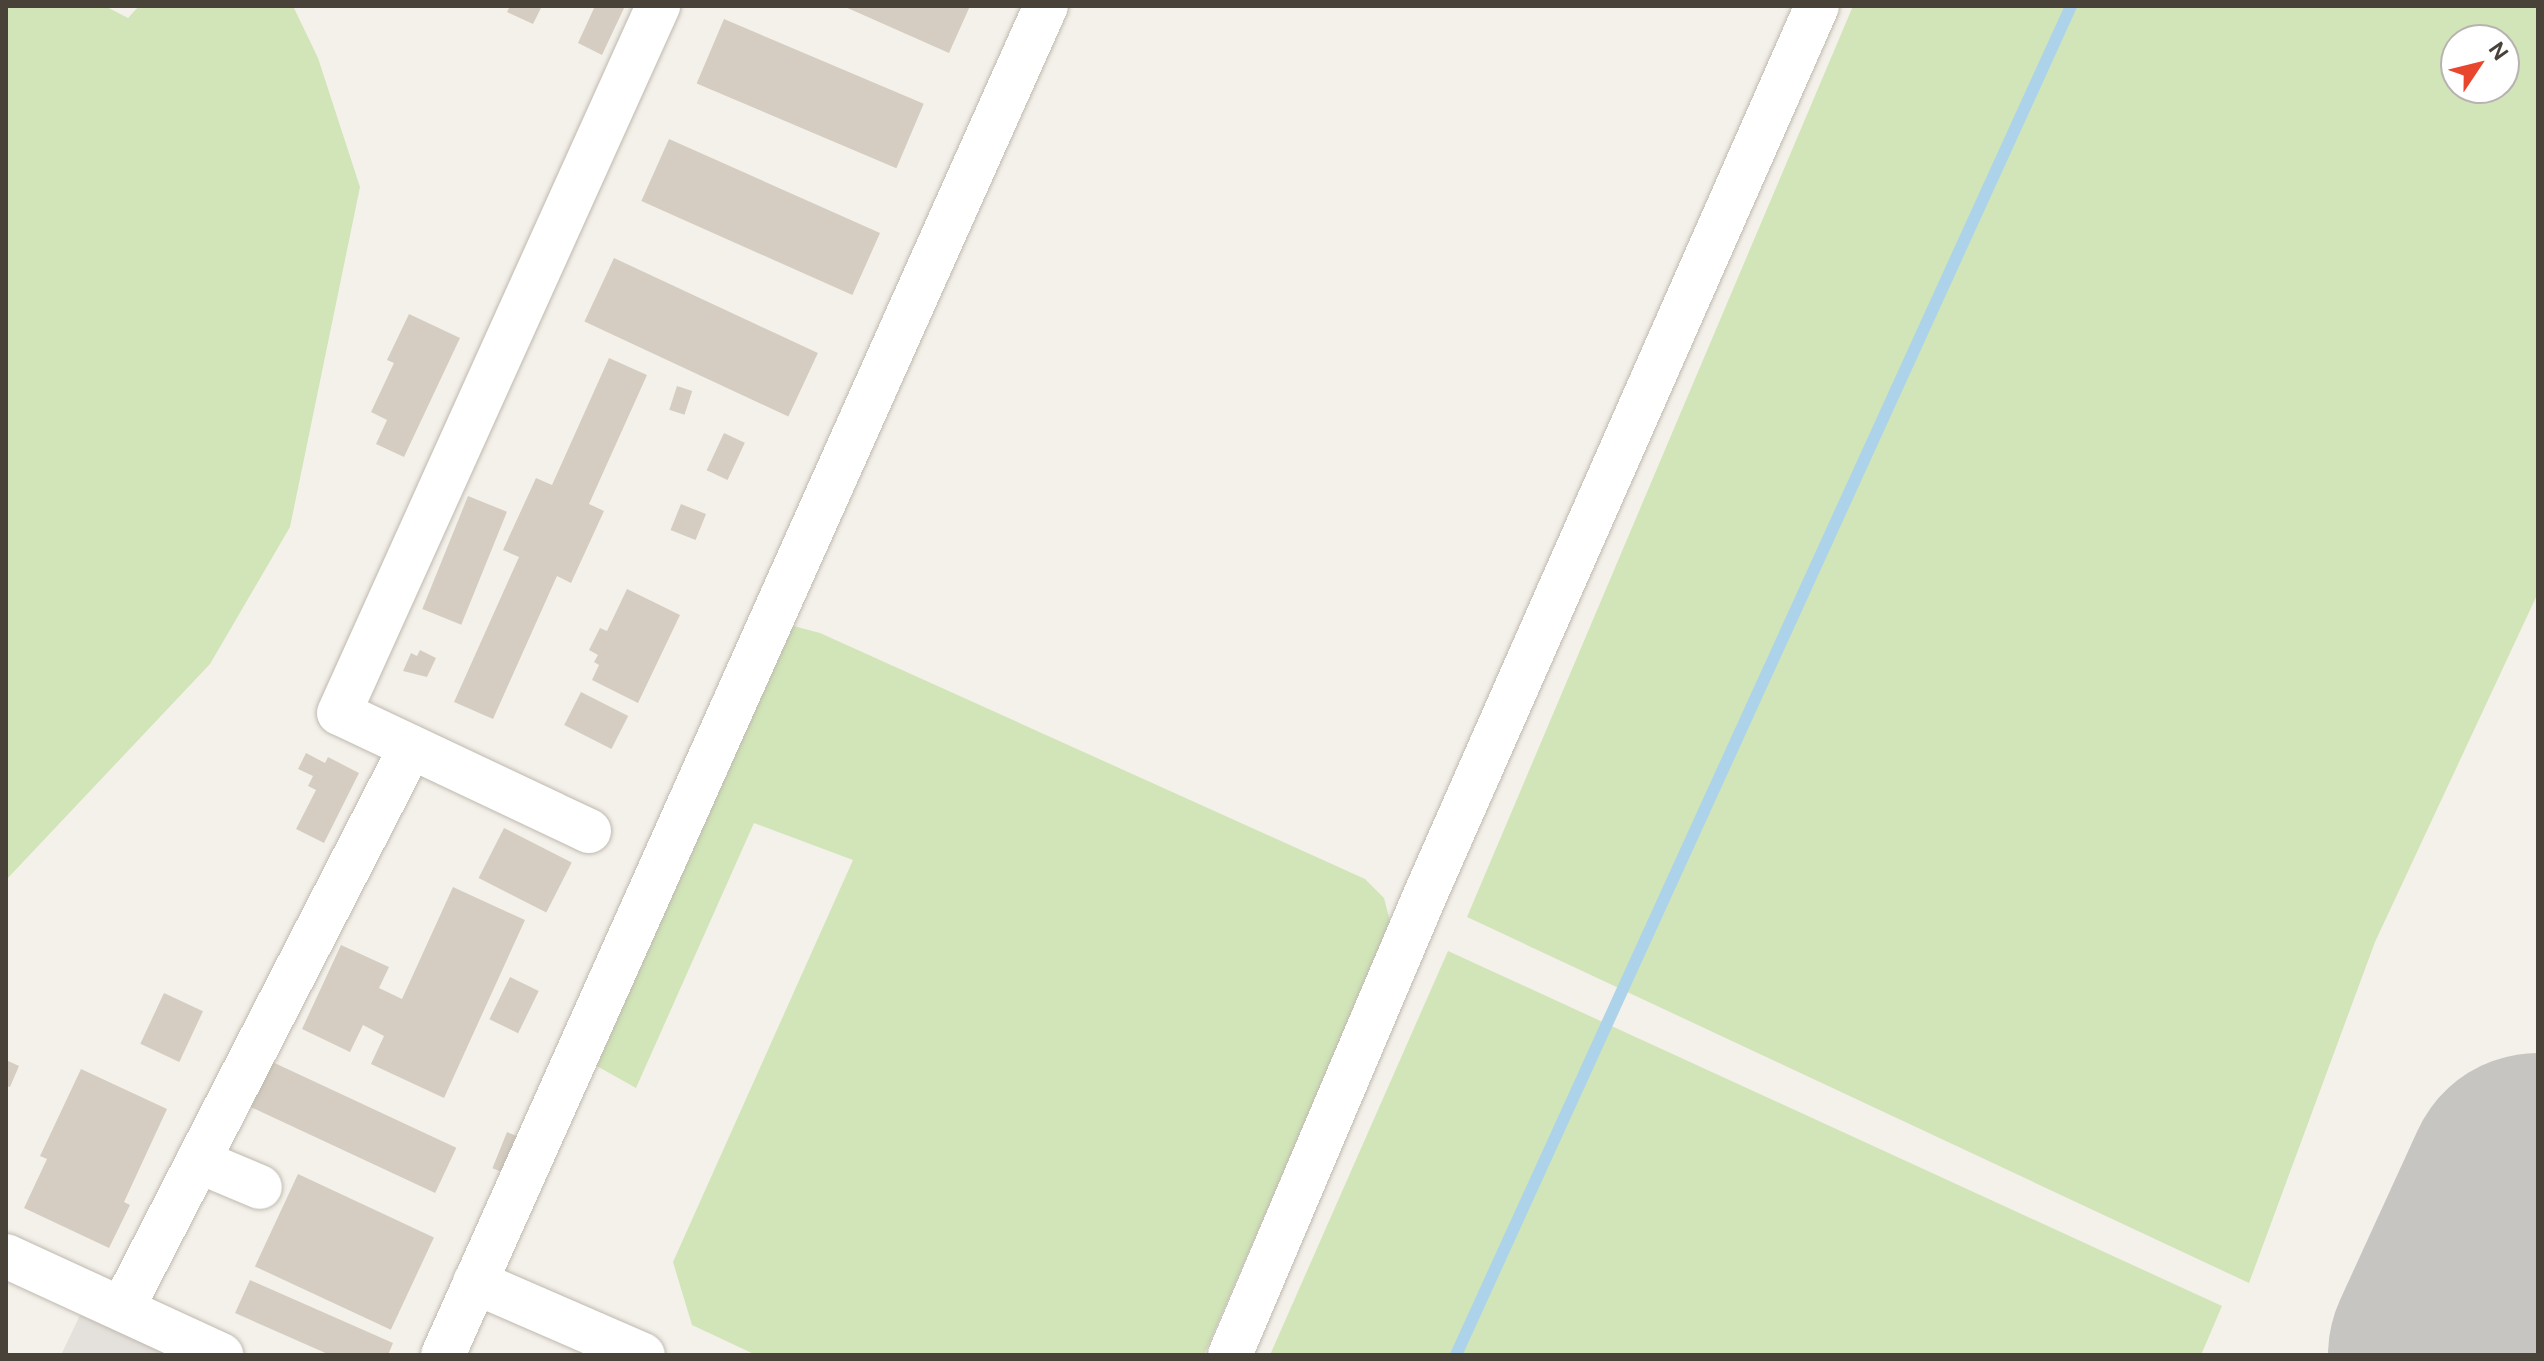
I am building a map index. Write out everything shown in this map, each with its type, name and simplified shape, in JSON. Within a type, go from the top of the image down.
[{"type":"lane","points":[[589,831],[339,713],[658,6]]},
{"type":"lane","points":[[443,1355],[1046,6]]},
{"type":"lane","points":[[1230,1355],[1432,879],[1817,6]]},
{"type":"lane","points":[[122,1309],[411,747]]},
{"type":"lane","points":[[198,1161],[260,1187]]},
{"type":"lane","points":[[6,1256],[221,1355]]},
{"type":"lane","points":[[475,1282],[643,1355]]},
{"type":"shaded area","points":[[92,1290],[237,1355],[61,1355]]},
{"type":"green space","points":[[6,6],[105,6],[128,18],[139,6],[293,6],[318,58],[360,187],[290,527],[210,664],[6,880]]},
{"type":"green space","points":[[1853,6],[2538,6],[2538,593],[2375,942],[2249,1283],[1467,917]]},
{"type":"green space","points":[[790,625],[820,633],[1365,879],[1384,898],[1391,925],[1204,1355],[756,1355],[692,1325],[673,1262],[853,860],[754,823],[636,1088],[579,1056]]},
{"type":"green space","points":[[1448,951],[2222,1306],[2201,1355],[1270,1355]]},
{"type":"building","points":[[510,6],[542,6],[533,24],[507,12]]},
{"type":"building","points":[[595,6],[625,6],[602,55],[578,43]]},
{"type":"building","points":[[843,6],[970,6],[949,53]]},
{"type":"building","points":[[724,19],[924,104],[896,168],[697,83]]},
{"type":"building","points":[[669,139],[880,233],[852,295],[641,201]]},
{"type":"building","points":[[614,258],[818,353],[788,417],[584,321]]},
{"type":"building","points":[[409,314],[460,338],[404,457],[376,444],[387,420],[371,412],[394,363],[387,360]]},
{"type":"building","points":[[609,358],[647,375],[589,504],[604,511],[571,583],[557,576],[493,719],[454,702],[519,557],[503,550],[536,478],[552,485]]},
{"type":"building","points":[[677,386],[692,391],[684,415],[669,410]]},
{"type":"building","points":[[724,433],[745,443],[728,480],[707,470]]},
{"type":"building","points":[[468,496],[507,512],[461,625],[422,609]]},
{"type":"building","points":[[681,504],[706,514],[696,540],[671,530]]},
{"type":"building","points":[[627,589],[680,615],[638,703],[592,680],[599,665],[594,662],[598,655],[589,650],[600,628],[607,631]]},
{"type":"building","points":[[420,650],[436,658],[427,677],[403,671],[411,653],[417,656]]},
{"type":"building","points":[[581,692],[628,716],[611,749],[564,725]]},
{"type":"building","points":[[306,753],[325,763],[328,757],[359,773],[324,843],[296,829],[316,790],[308,786],[313,776],[298,769]]},
{"type":"building","points":[[504,828],[572,863],[546,912],[479,878]]},
{"type":"building","points":[[453,887],[525,920],[444,1098],[371,1064],[384,1036],[363,1025],[350,1052],[302,1029],[341,945],[389,967],[379,988],[402,999]]},
{"type":"building","points":[[510,977],[539,991],[518,1033],[489,1019]]},
{"type":"building","points":[[164,993],[203,1011],[179,1062],[140,1044]]},
{"type":"building","points":[[266,1059],[456,1148],[435,1193],[245,1104]]},
{"type":"building","points":[[6,1060],[19,1066],[10,1087],[6,1086]]},
{"type":"building","points":[[81,1069],[167,1109],[124,1202],[130,1205],[109,1248],[24,1208],[47,1159],[40,1156]]},
{"type":"building","points":[[507,1132],[529,1141],[515,1177],[492,1168]]},
{"type":"building","points":[[298,1174],[434,1237],[391,1330],[255,1266]]},
{"type":"building","points":[[250,1280],[393,1343],[388,1355],[330,1355],[235,1313]]},
{"type":"waterway","points":[[1456,1355],[2071,6]]},
{"type":"runway","points":[[2460,1355],[2538,1185]]}]
